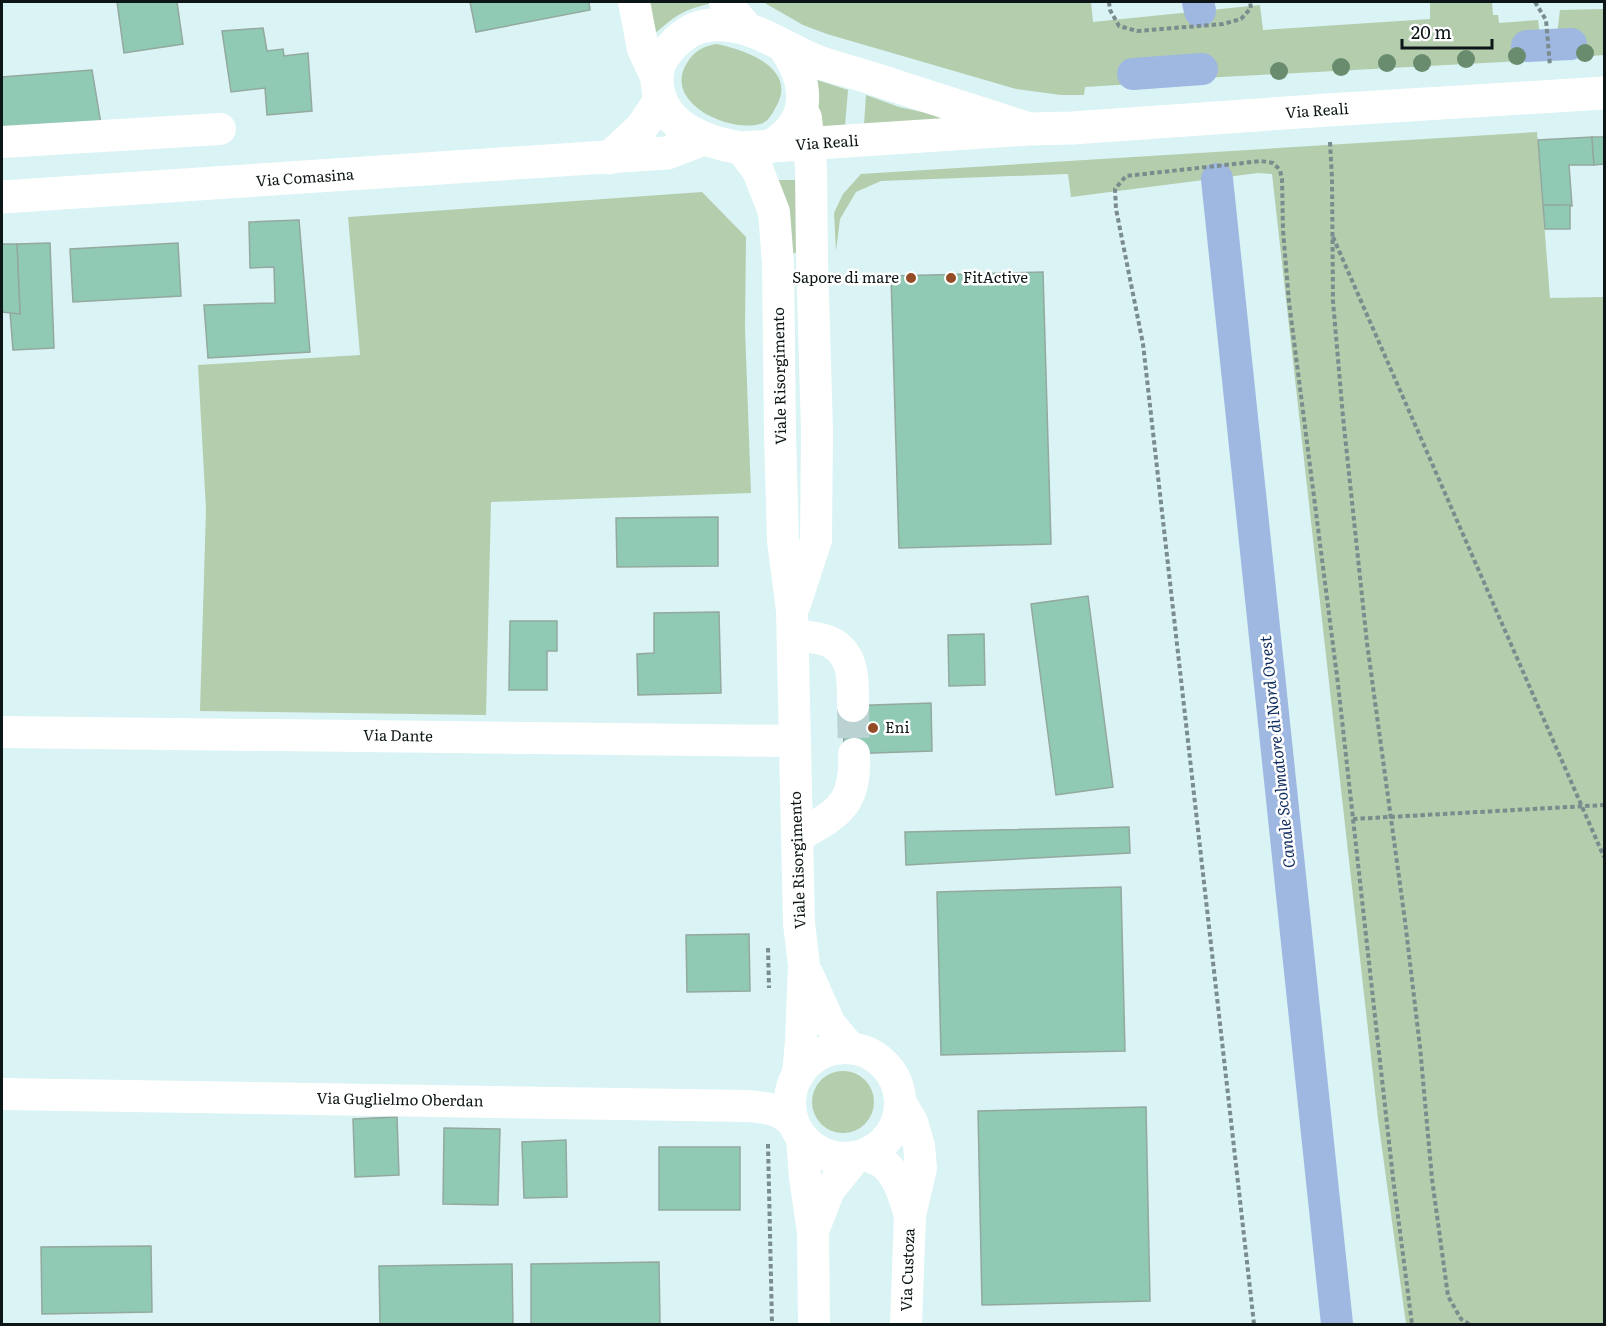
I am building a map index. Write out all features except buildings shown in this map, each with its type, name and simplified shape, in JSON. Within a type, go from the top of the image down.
[{"type":"main road","points":[[609,158],[642,127],[658,88],[660,61],[680,38],[694,29],[728,24],[747,28],[784,47],[798,70],[804,101],[792,130],[782,140],[755,148],[723,145],[704,139],[685,129],[671,116],[658,88]]},
{"type":"main road","name":"Via Reali","points":[[784,47],[821,63],[1029,129]]},
{"type":"main road","name":"Via Reali","points":[[755,148],[819,151],[1029,129],[1605,93]]},
{"type":"main road","points":[[609,158],[667,153],[704,139]]},
{"type":"main road","name":"Via Comasina","points":[[2,197],[609,158]]},
{"type":"street","points":[[634,2],[643,48],[658,88]]},
{"type":"street","points":[[724,2],[747,28]]},
{"type":"street","name":"Viale Risorgimento","points":[[793,623],[816,540],[817,431],[812,260],[819,151],[804,101]]},
{"type":"street","points":[[2,142],[220,129]]},
{"type":"street","name":"Viale Risorgimento","points":[[755,148],[758,171],[774,212],[778,263],[783,541],[793,623],[799,923],[804,965]]},
{"type":"street","points":[[793,623],[841,648],[848,658],[853,676],[853,705]]},
{"type":"street","name":"Via Dante","points":[[2,732],[795,741]]},
{"type":"street","points":[[797,837],[829,818],[847,799],[853,785],[854,753]]},
{"type":"street","points":[[804,965],[831,1024],[850,1048]]},
{"type":"street","points":[[804,965],[798,1075],[792,1090],[790,1106],[798,1130],[813,1232],[814,1324]]},
{"type":"street","points":[[798,1075],[820,1054],[834,1049],[850,1048],[866,1052],[879,1060],[891,1072],[900,1102],[898,1119],[891,1134],[879,1146],[860,1156],[829,1190],[813,1232]]},
{"type":"street","name":"Via Guglielmo Oberdan","points":[[2,1094],[747,1106],[773,1109],[784,1114],[798,1130]]},
{"type":"street","points":[[900,1102],[912,1122],[919,1146],[921,1168],[910,1215]]},
{"type":"street","points":[[798,1130],[812,1148],[825,1155],[840,1158],[860,1156],[883,1163],[902,1189],[910,1215]]},
{"type":"street","name":"Via Custoza","points":[[906,1324],[910,1215]]},
{"type":"path","points":[[1109,2],[1110,10],[1119,26],[1137,30],[1223,24],[1241,19],[1251,8],[1250,2]]},
{"type":"path","points":[[1535,2],[1546,20],[1551,70]]},
{"type":"path","points":[[1328,110],[1332,178],[1333,301],[1367,643],[1405,921],[1420,1047],[1432,1179],[1448,1296],[1461,1319],[1469,1324]]},
{"type":"path","points":[[1254,1324],[1143,344],[1116,209],[1115,189],[1125,176],[1261,161],[1273,164],[1280,170],[1287,291],[1338,684],[1392,1178],[1412,1324]]},
{"type":"path","points":[[1332,233],[1605,857]]},
{"type":"path","points":[[1353,819],[1605,805]]},
{"type":"green space","points":[[644,2],[713,3],[693,8],[679,15],[651,37]]},
{"type":"green space","points":[[763,2],[1091,2],[1093,22],[1260,5],[1263,30],[1430,19],[1430,2],[1492,2],[1493,15],[1498,15],[1499,23],[1538,20],[1540,37],[1532,37],[1528,45],[1532,53],[1541,53],[1542,60],[1203,78],[1201,61],[1133,65],[1134,84],[1085,87],[1084,95],[1061,95],[1016,89],[827,34],[803,25]]},
{"type":"green space","points":[[1604,9],[1604,55],[1555,59],[1555,51],[1566,50],[1571,44],[1565,35],[1557,35],[1560,10]]},
{"type":"green space","points":[[716,44],[752,55],[774,70],[780,80],[781,92],[777,105],[763,123],[747,126],[716,119],[702,112],[683,90],[682,77],[687,63],[700,50]]},
{"type":"green space","points":[[817,80],[848,90],[845,126],[820,126]]},
{"type":"green space","points":[[866,95],[899,107],[940,116],[939,125],[864,125]]},
{"type":"green space","points":[[1537,132],[1550,298],[1604,297],[1604,1324],[1406,1324],[1378,1119],[1272,174],[1258,173],[1071,197],[1068,174],[881,181],[856,192],[840,219],[836,251],[834,213],[843,194],[861,174]]},
{"type":"green space","points":[[775,180],[802,180],[802,253],[790,253]]},
{"type":"green space","points":[[702,192],[746,237],[745,328],[751,493],[491,502],[486,715],[200,711],[206,509],[198,365],[360,355],[348,217]]},
{"type":"green space","points":[[843,1071],[855,1073],[865,1080],[872,1090],[874,1102],[872,1114],[865,1124],[855,1131],[843,1133],[831,1131],[821,1124],[814,1114],[812,1102],[814,1090],[821,1080],[831,1073]]},
{"type":"waterway","name":"Canale Scolmatore di Nord Ovest","points":[[1198,2],[1200,11]]},
{"type":"waterway","points":[[1527,46],[1571,44]]},
{"type":"waterway","points":[[1150,64],[1151,73]]},
{"type":"waterway","points":[[1133,74],[1202,69]]},
{"type":"waterway","name":"Canale Scolmatore di Nord Ovest","points":[[1217,179],[1337,1324]]},
{"type":"tunnel","points":[[853,706],[854,754]]},
{"type":"place","name":"Sapore di mare","points":[[911,278]]},
{"type":"place","name":"FitActive","points":[[951,278]]},
{"type":"place","name":"Eni","points":[[873,728]]}]
